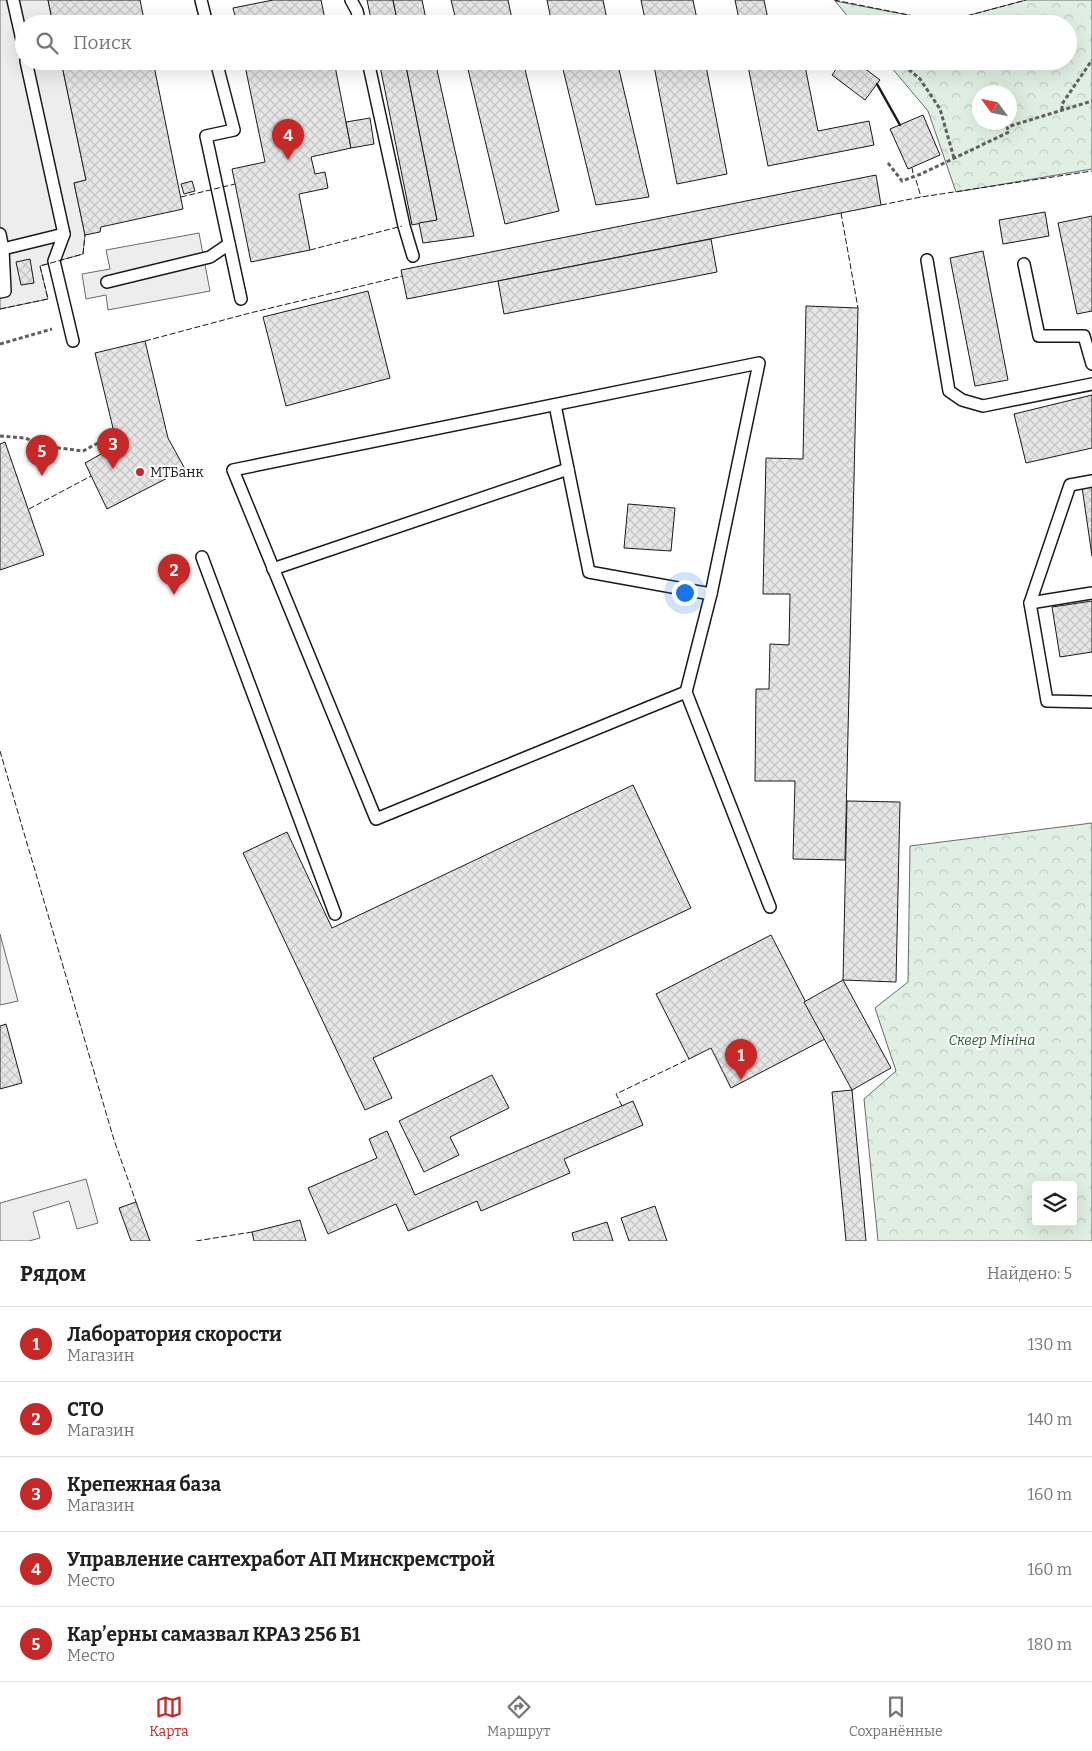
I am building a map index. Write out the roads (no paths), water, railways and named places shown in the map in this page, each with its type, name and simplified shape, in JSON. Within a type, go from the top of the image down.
[{"type":"lane","points":[[13,0],[16,15]]},
{"type":"lane","points":[[201,0],[205,15]]},
{"type":"lane","points":[[351,0],[358,15]]},
{"type":"lane","points":[[28,70],[64,234],[54,261],[73,341]]},
{"type":"lane","points":[[218,70],[234,130],[206,136],[241,299]]},
{"type":"lane","points":[[370,70],[404,226],[413,256]]},
{"type":"lane","points":[[0,234],[3,249],[5,291],[0,292]]},
{"type":"lane","points":[[3,249],[64,234]]},
{"type":"lane","points":[[107,282],[210,258],[229,244]]},
{"type":"lane","points":[[927,260],[949,391],[962,400],[984,406],[1092,384]]},
{"type":"lane","points":[[1024,264],[1039,336],[1084,336],[1092,364]]},
{"type":"lane","points":[[686,692],[376,819],[233,470],[759,363],[711,594],[686,692],[770,907]]},
{"type":"lane","points":[[555,405],[589,572],[711,594]]},
{"type":"lane","points":[[273,569],[568,469]]},
{"type":"lane","points":[[1092,480],[1070,485],[1030,603],[1047,701],[1092,702]]},
{"type":"lane","points":[[202,557],[335,914]]},
{"type":"lane","points":[[1030,603],[1092,593]]},
{"type":"place","name":"Управление сантехработ АП Минскремстрой","points":[[288,160]]},
{"type":"place","name":"Крепежная база","points":[[113,469]]},
{"type":"place","name":"МТБанк","points":[[140,472]]},
{"type":"place","name":"Карʼерны самазвал КРАЗ 256 Б1","points":[[42,476]]},
{"type":"place","name":"СТО","points":[[174,595]]},
{"type":"place","name":"Лаборатория скорости","points":[[741,1080]]},
{"type":"park label","name":"Сквер Мініна","points":[[992,1040]]}]
